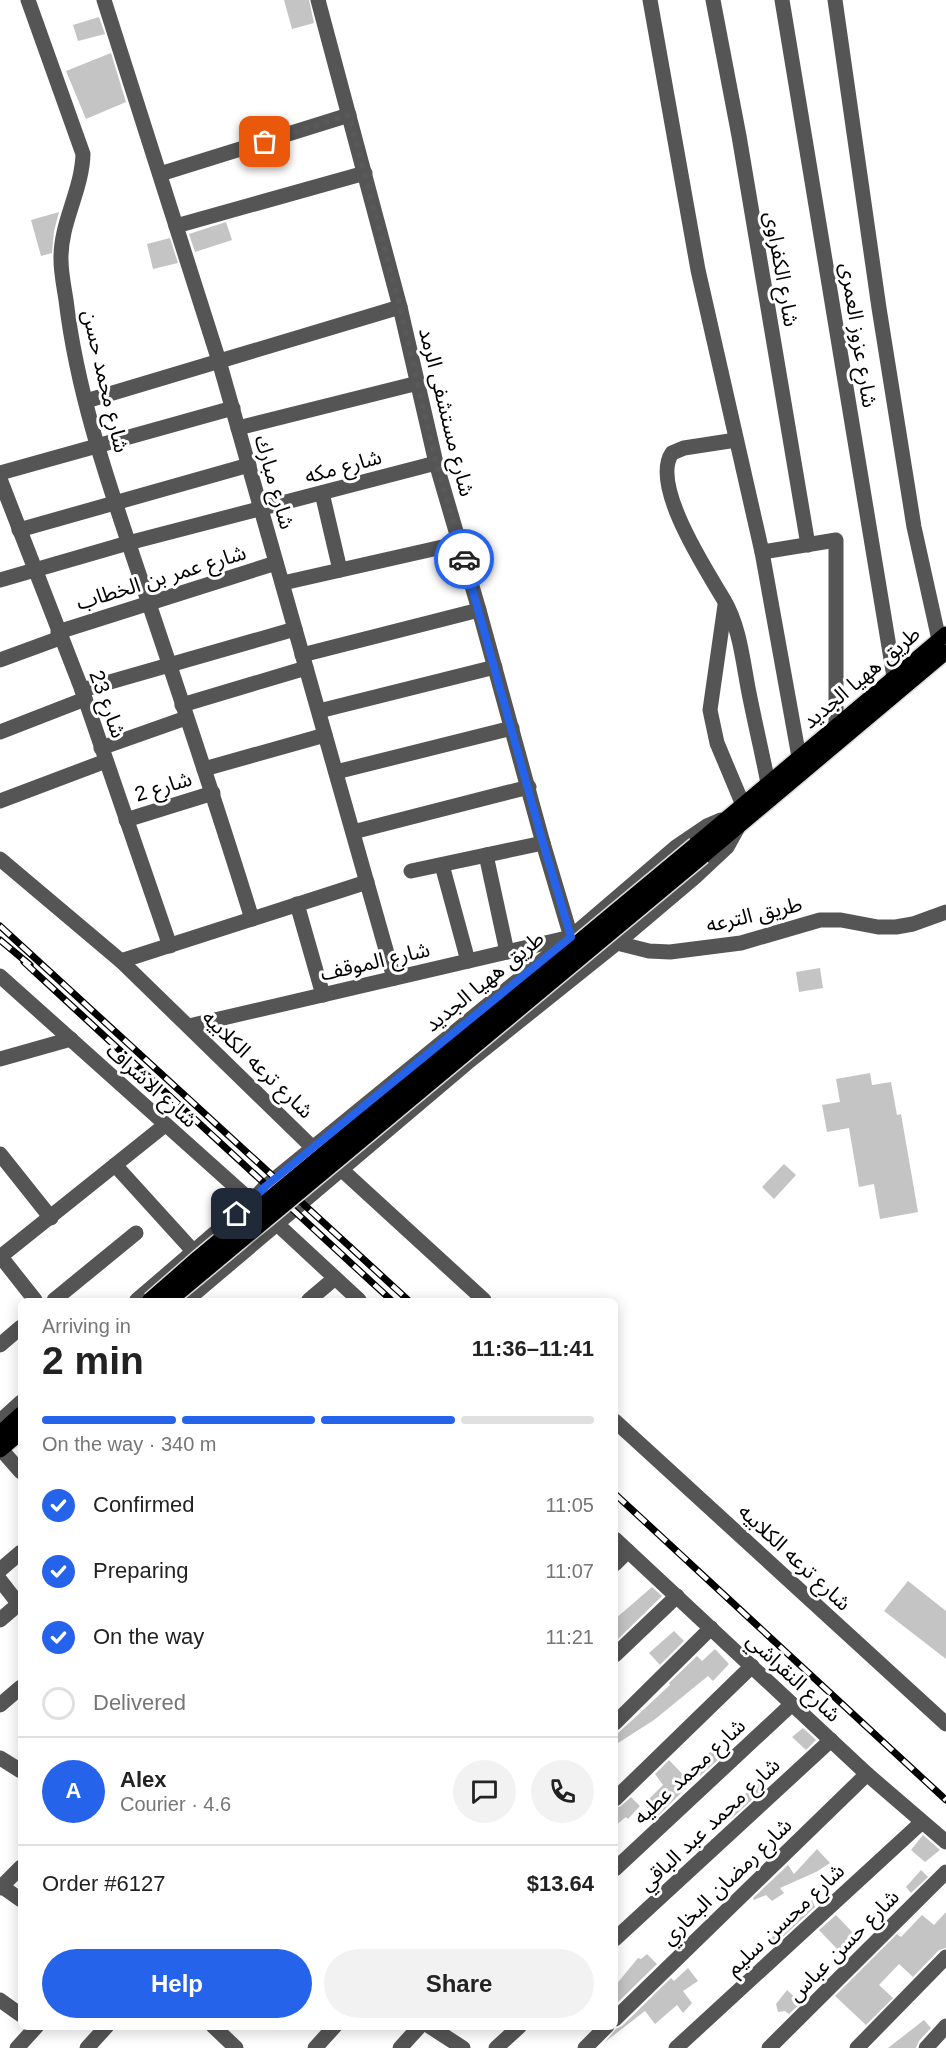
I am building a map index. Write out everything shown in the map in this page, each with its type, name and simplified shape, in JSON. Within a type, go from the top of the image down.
[{"type":"main road","name":"طريق ههيا الجديد","points":[[732,823],[743,805],[768,783],[894,677],[944,642]]},
{"type":"main road","name":"طريق ههيا الجديد","points":[[732,823],[944,642]]},
{"type":"main road","points":[[172,1298],[732,823]]},
{"type":"main road","points":[[152,1298],[198,1258],[699,851]]},
{"type":"main road","points":[[0,1433],[18,1417]]},
{"type":"main road","points":[[2,1455],[18,1436]]},
{"type":"street","name":"شارع محمد حسن","points":[[28,0],[83,154],[82,174],[66,224],[61,260],[71,340],[115,503],[213,793],[252,919]]},
{"type":"street","name":"شارع مبارك","points":[[104,0],[219,361],[394,978]]},
{"type":"street","name":"شارع مستشفى الرمد","points":[[318,0],[400,307],[436,463],[571,937]]},
{"type":"street","points":[[650,0],[698,270],[762,552],[799,758]]},
{"type":"street","name":"شارع الكفراوى","points":[[713,0],[741,148],[808,544]]},
{"type":"street","name":"شارع عزوز العمرى","points":[[782,0],[894,677]]},
{"type":"street","points":[[835,0],[879,308],[914,527],[944,642]]},
{"type":"street","points":[[160,174],[349,115]]},
{"type":"street","points":[[176,226],[365,173]]},
{"type":"street","points":[[86,401],[400,307]]},
{"type":"street","points":[[238,428],[418,383]]},
{"type":"street","points":[[0,473],[232,408]]},
{"type":"street","points":[[736,440],[684,448],[672,453],[666,466],[666,476],[679,520],[705,572],[725,602],[737,634],[768,783]]},
{"type":"street","name":"شارع مكه","points":[[0,580],[128,543],[436,463]]},
{"type":"street","points":[[19,530],[249,465]]},
{"type":"street","name":"شارع 23","points":[[0,479],[4,500],[19,530],[83,695],[170,946]]},
{"type":"street","points":[[322,493],[340,570]]},
{"type":"street","points":[[762,552],[836,540],[836,726]]},
{"type":"street","points":[[283,583],[460,543]]},
{"type":"street","name":"شارع عمر بن الخطاب","points":[[0,660],[59,635],[149,603],[276,563]]},
{"type":"street","points":[[725,602],[710,710],[717,743],[743,805]]},
{"type":"street","points":[[0,801],[104,754],[184,711],[304,661],[479,610]]},
{"type":"street","points":[[0,732],[83,695],[169,665],[295,629]]},
{"type":"street","points":[[318,711],[495,667]]},
{"type":"street","points":[[336,772],[512,728]]},
{"type":"street","points":[[204,769],[325,735]]},
{"type":"street","points":[[353,832],[529,787]]},
{"type":"street","name":"شارع 2","points":[[126,820],[213,793]]},
{"type":"street","name":"طريق ههيا الجديد","points":[[139,1298],[251,1202],[266,1186],[571,937],[676,847],[706,826],[732,823],[727,847],[711,863],[617,943],[467,1063],[189,1298]]},
{"type":"street","points":[[411,871],[543,843]]},
{"type":"street","points":[[486,855],[507,952]]},
{"type":"street","name":"شارع ترعه الكلابيه","points":[[0,859],[122,961],[313,1148],[342,1170],[482,1298]]},
{"type":"street","points":[[442,865],[468,961]]},
{"type":"street","points":[[122,961],[367,882]]},
{"type":"street","points":[[297,904],[323,995]]},
{"type":"street","name":"طريق الترعه","points":[[571,937],[592,938],[649,951],[670,952],[741,943],[820,920],[841,920],[878,927],[896,927],[913,924],[946,912]]},
{"type":"street","name":"شارع الموقف","points":[[189,1026],[571,937]]},
{"type":"street","name":"شارع الاشراف","points":[[0,976],[277,1224]]},
{"type":"street","points":[[0,1059],[71,1040]]},
{"type":"street","points":[[33,1298],[1,1255],[51,1218],[165,1125]]},
{"type":"street","points":[[0,1154],[51,1218]]},
{"type":"street","points":[[115,1165],[194,1251]]},
{"type":"street","points":[[277,1224],[357,1298]]},
{"type":"street","points":[[56,1298],[136,1233]]},
{"type":"street","points":[[311,1298],[335,1278]]},
{"type":"street","points":[[0,1345],[18,1330]]},
{"type":"street","points":[[0,1421],[18,1405]]},
{"type":"street","name":"شارع ترعه الكلابيه","points":[[618,1424],[946,1724]]},
{"type":"street","points":[[18,1443],[2,1455],[18,1469]]},
{"type":"street","name":"شارع النقراشي","points":[[618,1542],[867,1774],[946,1842]]},
{"type":"street","points":[[618,1561],[628,1551]]},
{"type":"street","points":[[0,1570],[18,1555]]},
{"type":"street","points":[[0,1580],[18,1602]]},
{"type":"street","points":[[618,1652],[676,1596]]},
{"type":"street","points":[[0,1620],[18,1606]]},
{"type":"street","points":[[618,1720],[711,1628]]},
{"type":"street","points":[[618,1796],[752,1666]]},
{"type":"street","points":[[0,1705],[18,1690]]},
{"type":"street","name":"شارع محمد عطيه","points":[[618,1866],[792,1704]]},
{"type":"street","name":"شارع محمد عبد الباقي","points":[[618,1936],[831,1740]]},
{"type":"street","points":[[0,1758],[18,1769]]},
{"type":"street","name":"شارع رمضان البخاري","points":[[618,2016],[867,1774]]},
{"type":"street","name":"شارع محسن سليم","points":[[676,2048],[922,1822]]},
{"type":"street","points":[[18,1870],[0,1886],[18,1898]]},
{"type":"street","name":"شارع حسن عباس","points":[[769,2048],[946,1872]]},
{"type":"street","points":[[857,2048],[946,1957]]},
{"type":"street","points":[[0,2000],[18,2012]]},
{"type":"street","points":[[926,2048],[946,2026]]},
{"type":"street","points":[[17,2048],[33,2030]]},
{"type":"street","points":[[87,2048],[103,2030]]},
{"type":"street","points":[[220,2030],[236,2048]]},
{"type":"street","points":[[315,2048],[331,2030]]},
{"type":"street","points":[[400,2048],[416,2030]]},
{"type":"street","points":[[439,2030],[463,2048]]},
{"type":"street","points":[[496,2048],[516,2030]]},
{"type":"street","points":[[585,2048],[603,2030]]},
{"type":"building","points":[[284,0],[309,0],[314,23],[292,29]]},
{"type":"building","points":[[99,17],[105,34],[78,41],[73,25]]},
{"type":"building","points":[[111,53],[126,102],[86,119],[66,71]]},
{"type":"building","points":[[59,212],[52,253],[41,256],[31,220]]},
{"type":"building","points":[[226,222],[232,240],[195,252],[189,234]]},
{"type":"building","points":[[170,238],[178,263],[153,269],[147,244]]},
{"type":"building","points":[[820,968],[823,988],[799,992],[796,972]]},
{"type":"building","points":[[870,1073],[872,1085],[891,1082],[897,1115],[901,1114],[918,1212],[880,1219],[874,1184],[859,1187],[849,1128],[827,1132],[822,1105],[840,1102],[836,1079]]},
{"type":"building","points":[[784,1164],[796,1175],[774,1199],[762,1187]]},
{"type":"building","points":[[908,1581],[946,1611],[946,1659],[884,1611]]},
{"type":"building","points":[[652,1587],[662,1596],[618,1639],[618,1616]]},
{"type":"building","points":[[674,1631],[684,1641],[660,1665],[649,1653]]},
{"type":"building","points":[[715,1649],[729,1664],[713,1681],[708,1676],[654,1720],[618,1743],[618,1733],[670,1685],[669,1683],[697,1656],[702,1661]]},
{"type":"building","points":[[803,1728],[816,1740],[806,1750],[792,1737]]},
{"type":"building","points":[[711,1751],[720,1758],[700,1776],[694,1768]]},
{"type":"building","points":[[669,1760],[691,1783],[656,1818],[644,1804],[663,1785],[655,1774]]},
{"type":"building","points":[[759,1781],[766,1787],[731,1819],[724,1814]]},
{"type":"building","points":[[631,1797],[640,1806],[628,1819],[626,1817],[618,1824],[618,1807]]},
{"type":"building","points":[[923,1835],[940,1850],[925,1862],[911,1850]]},
{"type":"building","points":[[817,1849],[830,1863],[780,1888],[784,1893],[772,1901],[766,1895],[754,1900],[753,1898],[788,1865],[794,1874]]},
{"type":"building","points":[[921,1870],[928,1877],[911,1893],[906,1887]]},
{"type":"building","points":[[812,1900],[815,1907],[774,1945],[770,1939]]},
{"type":"building","points":[[946,1912],[946,1948],[939,1950],[913,1977],[899,1964],[879,1985],[893,1998],[866,2025],[835,1996],[897,1934],[901,1937],[922,1915],[934,1925]]},
{"type":"building","points":[[836,1915],[855,1935],[838,1950],[819,1930]]},
{"type":"building","points":[[647,1954],[657,1964],[618,2002],[618,1982],[638,1958],[641,1959]]},
{"type":"building","points":[[688,1968],[698,1981],[683,1991],[692,2003],[683,2013],[677,2005],[655,2024],[645,2011],[605,2042],[671,1978],[674,1981]]},
{"type":"building","points":[[787,1990],[801,2003],[789,2014],[785,2011],[778,2012],[776,2004]]},
{"type":"building","points":[[924,2020],[931,2028],[916,2048],[888,2048]]},
{"type":"railway","points":[[0,926],[406,1298]]},
{"type":"railway","points":[[0,940],[30,965]]},
{"type":"railway","points":[[24,962],[389,1298]]},
{"type":"railway","points":[[618,1497],[946,1800]]},
{"type":"way so far","points":[[265,142],[349,115],[400,307],[436,463],[464,559]]},
{"type":"route","points":[[237,1214],[266,1186],[571,937],[464,559]]}]
